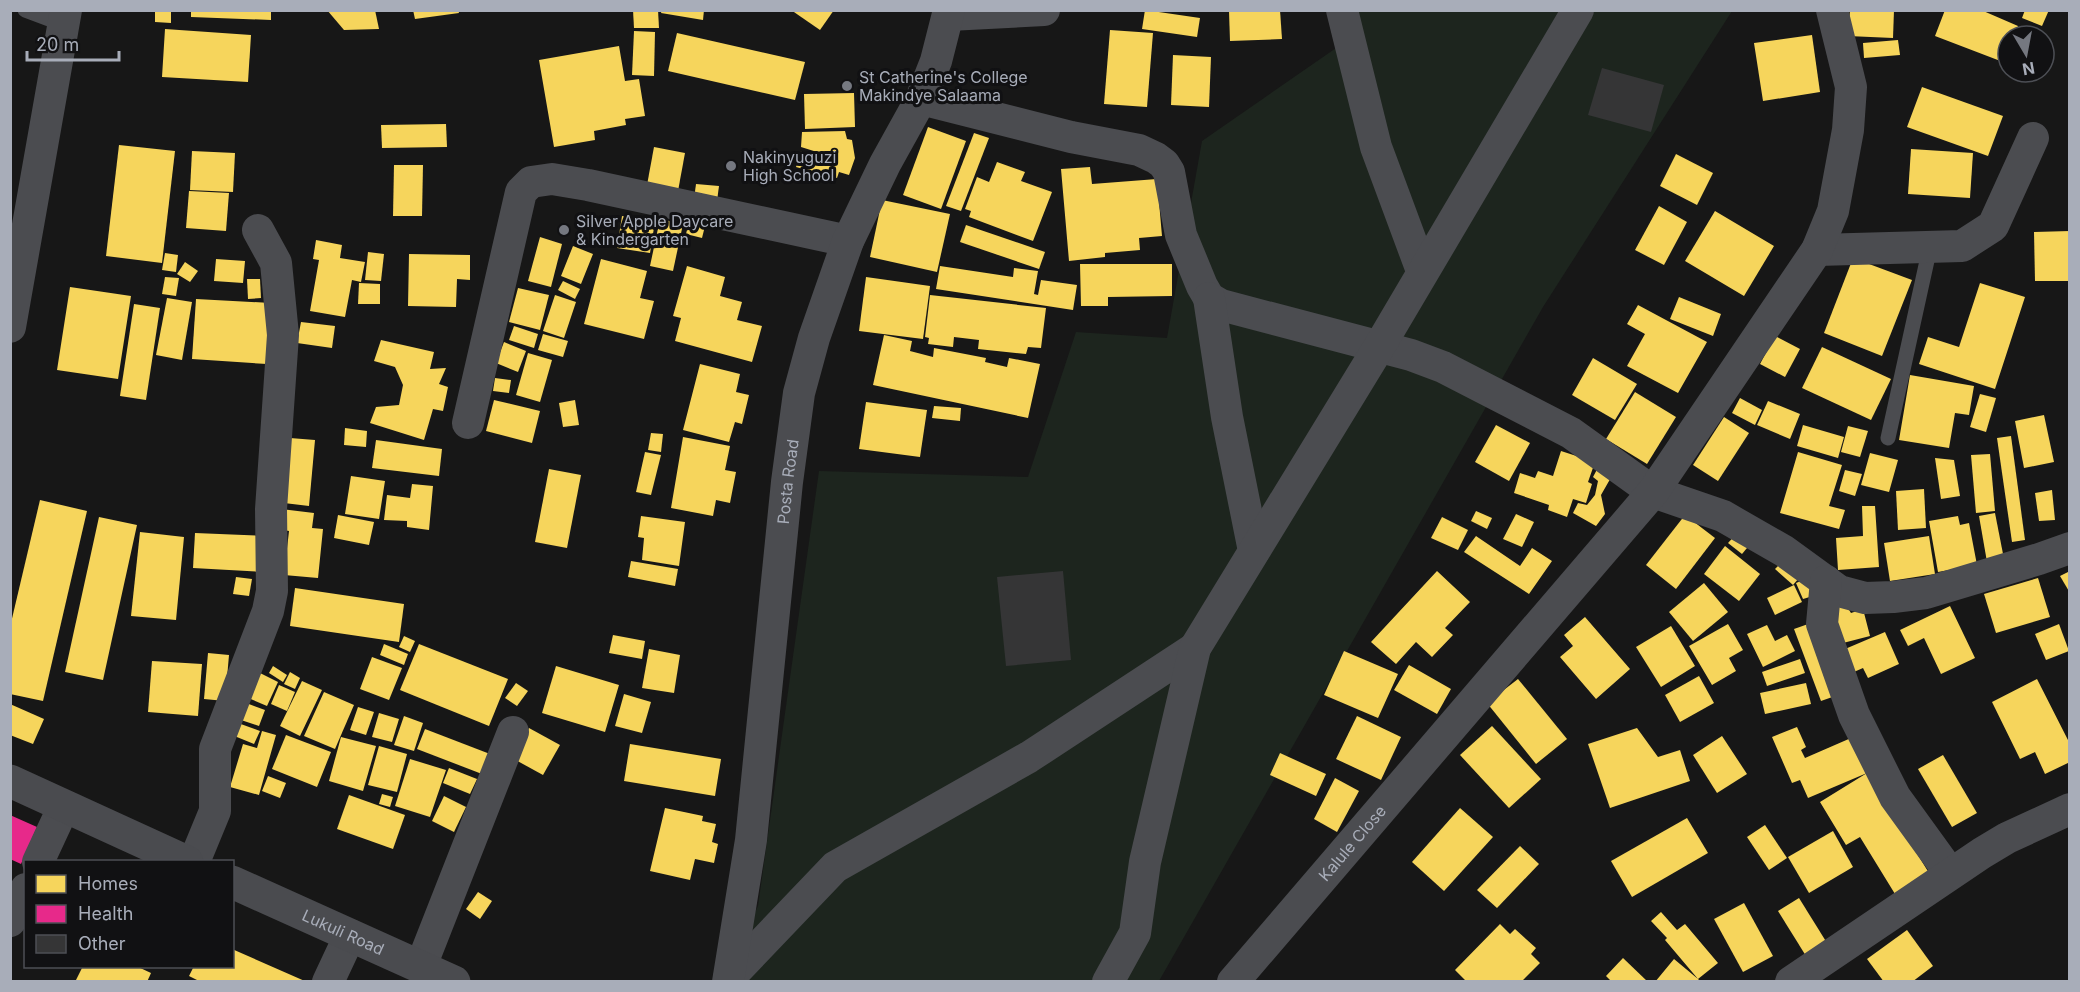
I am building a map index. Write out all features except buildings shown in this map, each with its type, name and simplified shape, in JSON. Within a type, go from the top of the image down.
[{"type":"street","points":[[949,13],[1044,10]]},
{"type":"street","points":[[1342,10],[1376,147],[1422,271]]},
{"type":"street","points":[[1108,981],[1135,933],[1145,862],[1195,648],[1379,347],[1578,10]]},
{"type":"street","name":"Kalule Close","points":[[1233,981],[1653,492],[1818,250],[1833,211],[1848,130],[1851,87],[1832,10]]},
{"type":"street","name":"Posta Road","points":[[728,980],[751,840],[787,482],[799,393],[814,338],[848,241],[885,164],[921,99],[936,61],[949,13]]},
{"type":"street","points":[[10,327],[66,18]]},
{"type":"street","points":[[921,99],[1071,137],[1139,150],[1164,164],[1169,172],[1181,235],[1209,298],[1227,417],[1254,552]]},
{"type":"street","points":[[1818,250],[1962,246],[1993,226],[2033,138]]},
{"type":"street","points":[[468,423],[521,192],[531,182],[552,179],[588,185],[848,241]]},
{"type":"street","points":[[194,860],[215,811],[215,749],[268,611],[272,591],[271,509],[283,335],[276,263],[258,230]]},
{"type":"street","points":[[1209,298],[1221,305],[1411,355],[1443,367],[1571,433],[1653,492],[1723,516],[1784,551],[1839,591],[1865,598],[1926,593],[2070,548]]},
{"type":"street","points":[[1826,581],[1822,624],[1854,715],[1895,797],[1950,873]]},
{"type":"street","points":[[728,980],[835,867],[1029,757],[1195,648]]},
{"type":"street","points":[[421,966],[513,732]]},
{"type":"street","points":[[10,781],[185,860]]},
{"type":"street","points":[[38,860],[64,806]]},
{"type":"street","points":[[1791,981],[1821,966],[1950,873],[2007,838],[2070,809]]},
{"type":"street","name":"Lukuli Road","points":[[234,883],[454,981]]},
{"type":"street","points":[[10,921],[24,893]]},
{"type":"street","points":[[328,981],[350,935]]},
{"type":"lane","points":[[25,10],[66,18]]},
{"type":"lane","points":[[1888,438],[1930,247]]},
{"type":"shaded area","points":[[1356,11],[1732,11],[1543,307],[1159,981],[720,982],[758,906],[819,471],[1028,477],[1076,332],[1167,338],[1202,141],[1352,37]]},
{"type":"place","name":"St Catherine's College Makindye Salaama","points":[[847,86]]},
{"type":"place","name":"Nakinyuguzi High School","points":[[731,166]]},
{"type":"place","name":"Silver Apple Daycare & Kindergarten","points":[[564,230]]}]
